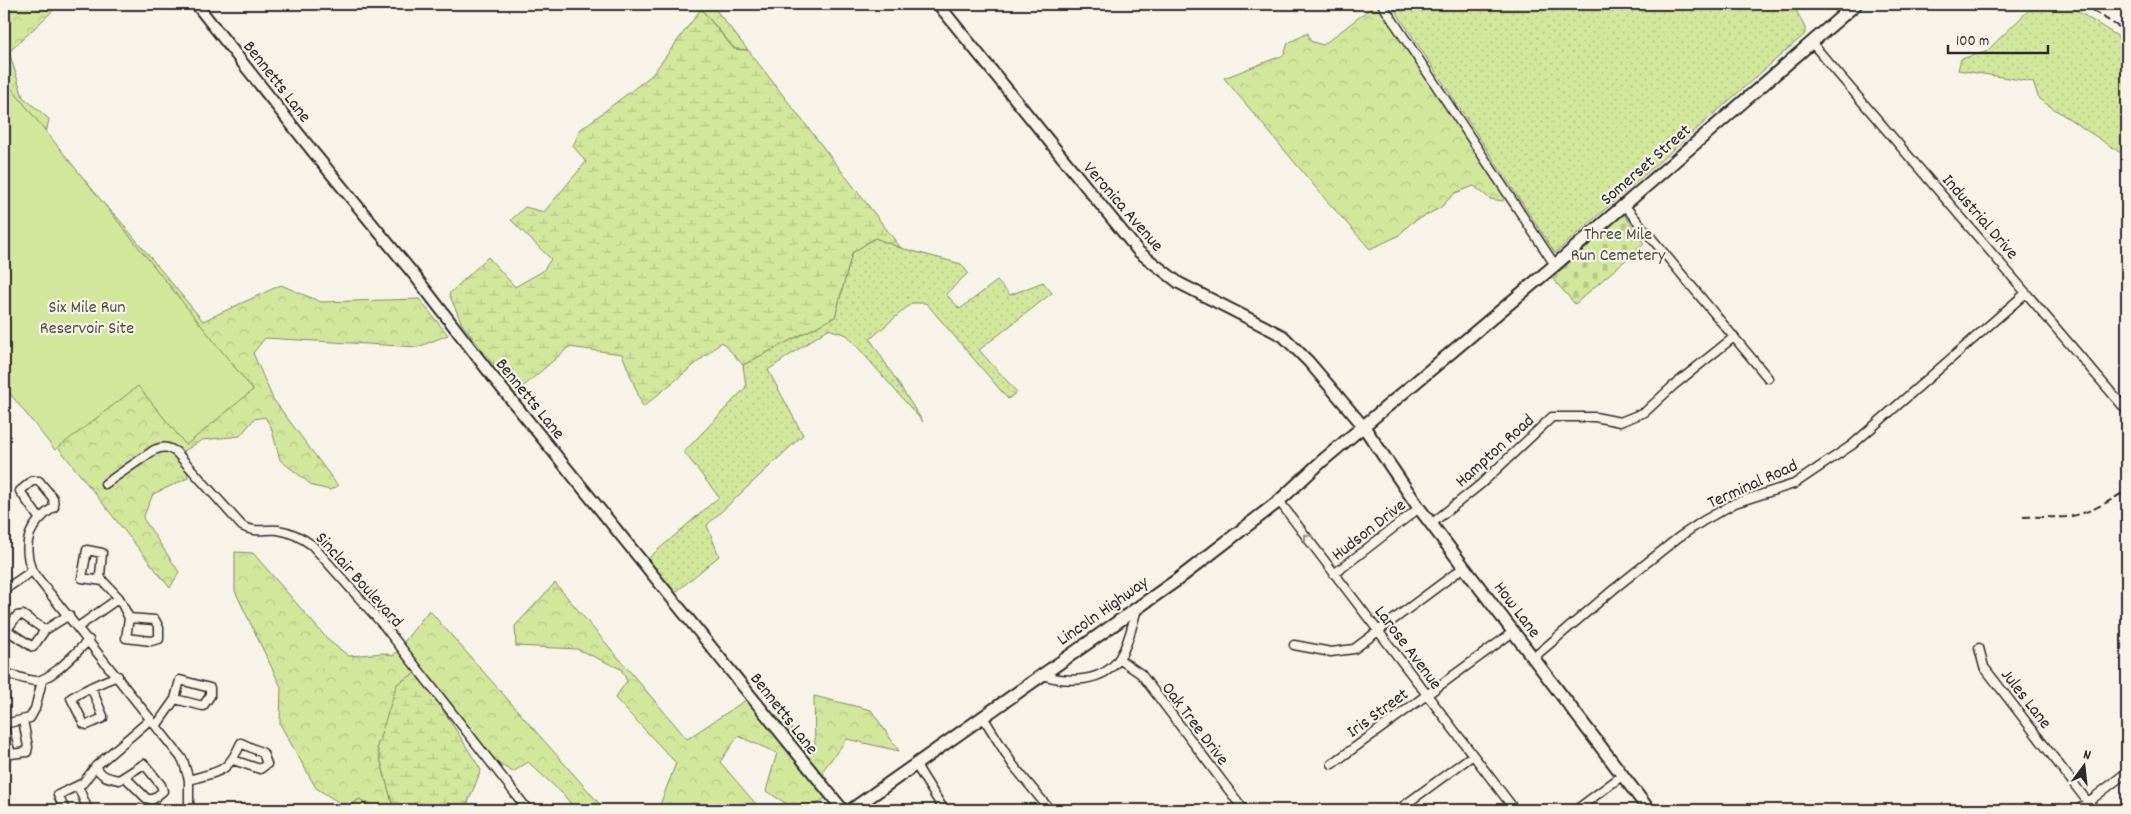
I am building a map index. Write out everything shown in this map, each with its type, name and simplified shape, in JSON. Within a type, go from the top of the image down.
[{"type":"main road","name":"Somerset Street","points":[[1364,427],[1856,4]]},
{"type":"main road","name":"Lincoln Highway","points":[[851,810],[1177,580],[1279,501],[1322,461],[1364,427]]},
{"type":"main road","name":"How Lane","points":[[1364,427],[1419,508],[1649,810]]},
{"type":"street","name":"Bennetts Lane","points":[[196,4],[314,153],[416,276],[492,376],[842,810]]},
{"type":"street","name":"Veronica Avenue","points":[[938,4],[1138,252],[1180,283],[1272,328],[1283,336],[1309,362],[1364,427]]},
{"type":"street","points":[[1382,4],[1555,264]]},
{"type":"street","name":"Industrial Drive","points":[[1810,42],[2127,411]]},
{"type":"street","points":[[1624,205],[1768,378]]},
{"type":"street","name":"Terminal Road","points":[[1533,658],[1679,537],[1735,503],[1794,484],[1852,445],[2026,293]]},
{"type":"street","name":"Hampton Road","points":[[1431,524],[1481,484],[1552,417],[1595,417],[1620,422],[1645,412],[1673,386],[1734,337]]},
{"type":"street","name":"Sinclair Boulevard","points":[[104,484],[154,450],[167,447],[176,452],[242,526],[253,531],[278,530],[300,536],[312,545],[385,627],[528,810]]},
{"type":"street","points":[[39,518],[20,491],[32,481],[39,481],[53,498],[54,507],[39,518],[31,529],[28,541],[29,562],[32,571],[118,676],[183,760],[189,780],[189,810]]},
{"type":"street","name":"Larose Avenue","points":[[1279,501],[1515,810]]},
{"type":"street","name":"Hudson Drive","points":[[1334,574],[1419,508]]},
{"type":"street","points":[[1294,645],[1331,652],[1352,650],[1379,632],[1464,567]]},
{"type":"street","points":[[4,590],[32,571]]},
{"type":"street","points":[[103,582],[119,598],[129,618],[126,638],[151,641],[159,639],[159,628],[155,620],[129,618]]},
{"type":"street","points":[[78,627],[119,598]]},
{"type":"street","points":[[1042,675],[1055,680],[1087,678],[1103,674],[1119,659],[1138,607]]},
{"type":"street","points":[[45,630],[23,615],[16,616],[8,628],[8,631],[32,647],[45,630],[68,615]]},
{"type":"street","name":"Iris Street","points":[[1332,764],[1513,632]]},
{"type":"street","points":[[4,674],[32,681],[42,680],[55,671],[88,640]]},
{"type":"street","name":"Jules Lane","points":[[1979,648],[1984,667],[2094,810]]},
{"type":"street","name":"Oak Tree Drive","points":[[1119,659],[1141,674],[1244,810]]},
{"type":"street","points":[[91,687],[103,718],[88,725],[84,724],[71,698],[91,687],[118,676]]},
{"type":"street","points":[[23,720],[28,747],[27,752],[11,754],[4,726],[23,720],[30,718],[35,709],[42,680]]},
{"type":"street","points":[[156,726],[175,700],[180,680],[210,688],[210,696],[203,706],[175,700]]},
{"type":"street","points":[[982,717],[1009,759],[1050,810]]},
{"type":"street","points":[[65,810],[58,795],[83,783],[96,766],[151,719]]},
{"type":"street","points":[[1398,810],[1473,755]]},
{"type":"street","points":[[189,780],[224,769],[233,760]]},
{"type":"street","points":[[96,766],[105,777],[119,780],[144,764],[162,784],[163,791],[152,800],[146,798],[125,777]]},
{"type":"street","points":[[916,765],[944,810]]},
{"type":"street","points":[[2078,810],[2127,772]]},
{"type":"street","points":[[1576,810],[1623,776]]},
{"type":"street","points":[[78,786],[88,810]]},
{"type":"green space","name":"Six Mile Run Reservoir Site","points":[[4,4],[60,4],[9,52],[23,97],[49,119],[44,144],[117,217],[203,321],[281,285],[321,302],[419,299],[448,335],[418,347],[265,338],[253,353],[273,399],[338,486],[330,490],[313,486],[280,460],[271,427],[265,417],[254,419],[240,436],[202,440],[184,451],[188,478],[153,494],[143,518],[179,572],[170,588],[15,393],[4,400]]},
{"type":"green space","points":[[697,4],[711,4],[748,50],[735,49]]},
{"type":"green space","points":[[1391,4],[1793,4],[1805,28],[1805,34],[1555,253]]},
{"type":"green space","points":[[2035,4],[2066,4],[2127,42],[2127,157],[2039,99],[2033,82],[1958,70],[1961,59],[1986,52]]},
{"type":"green space","points":[[1371,8],[1385,11],[1504,190],[1503,201],[1490,199],[1474,186],[1455,193],[1440,208],[1411,223],[1398,236],[1370,249],[1327,201],[1224,78],[1284,55],[1288,43],[1308,33],[1310,41],[1323,45]]},
{"type":"green space","points":[[701,9],[734,49],[748,50],[901,248],[875,238],[852,253],[835,317],[743,365],[722,342],[643,407],[622,354],[569,347],[511,397],[498,382],[513,370],[493,364],[462,324],[449,294],[488,257],[515,287],[543,271],[551,259],[511,220],[525,207],[544,212],[586,162],[573,146],[580,130],[652,75]]},
{"type":"green space","name":"Six Mile Run Reservoir Site","points":[[4,79],[253,390],[186,445],[138,386],[55,450],[4,386]]},
{"type":"green space","name":"Three Mile Run Cemetery","points":[[1624,214],[1644,244],[1575,304],[1552,278]]},
{"type":"green space","points":[[875,238],[901,248],[961,264],[968,273],[946,294],[960,309],[997,281],[1010,295],[1043,282],[1052,293],[979,350],[1017,392],[1008,399],[926,303],[912,303],[870,339],[923,422],[847,335],[828,329],[768,370],[803,435],[707,525],[719,556],[670,597],[643,563],[719,497],[684,452],[746,387],[743,365],[835,317],[852,253]]},
{"type":"green space","points":[[235,552],[253,553],[329,641],[349,656],[384,653],[393,656],[429,610],[605,810],[556,810],[571,804],[563,794],[528,762],[513,772],[496,762],[419,671],[377,747],[394,810],[372,810],[360,799],[346,807],[316,788],[280,724],[281,687],[235,591]]},
{"type":"green space","points":[[555,583],[687,739],[752,696],[815,748],[814,696],[871,710],[899,751],[847,739],[823,770],[828,796],[809,810],[797,810],[766,791],[777,753],[738,736],[720,762],[761,810],[658,810],[676,763],[615,698],[627,681],[621,669],[577,649],[516,646],[515,626]]},
{"type":"green space","points":[[419,671],[481,770],[465,810],[394,810],[377,747],[397,684]]},
{"type":"green space","points":[[360,799],[372,810],[343,810]]},
{"type":"waterway","points":[[4,31],[5,9],[16,4]]},
{"type":"railway","points":[[2082,4],[2127,32]]},
{"type":"railway","points":[[2023,517],[2066,517],[2083,513],[2098,507],[2127,490]]}]
